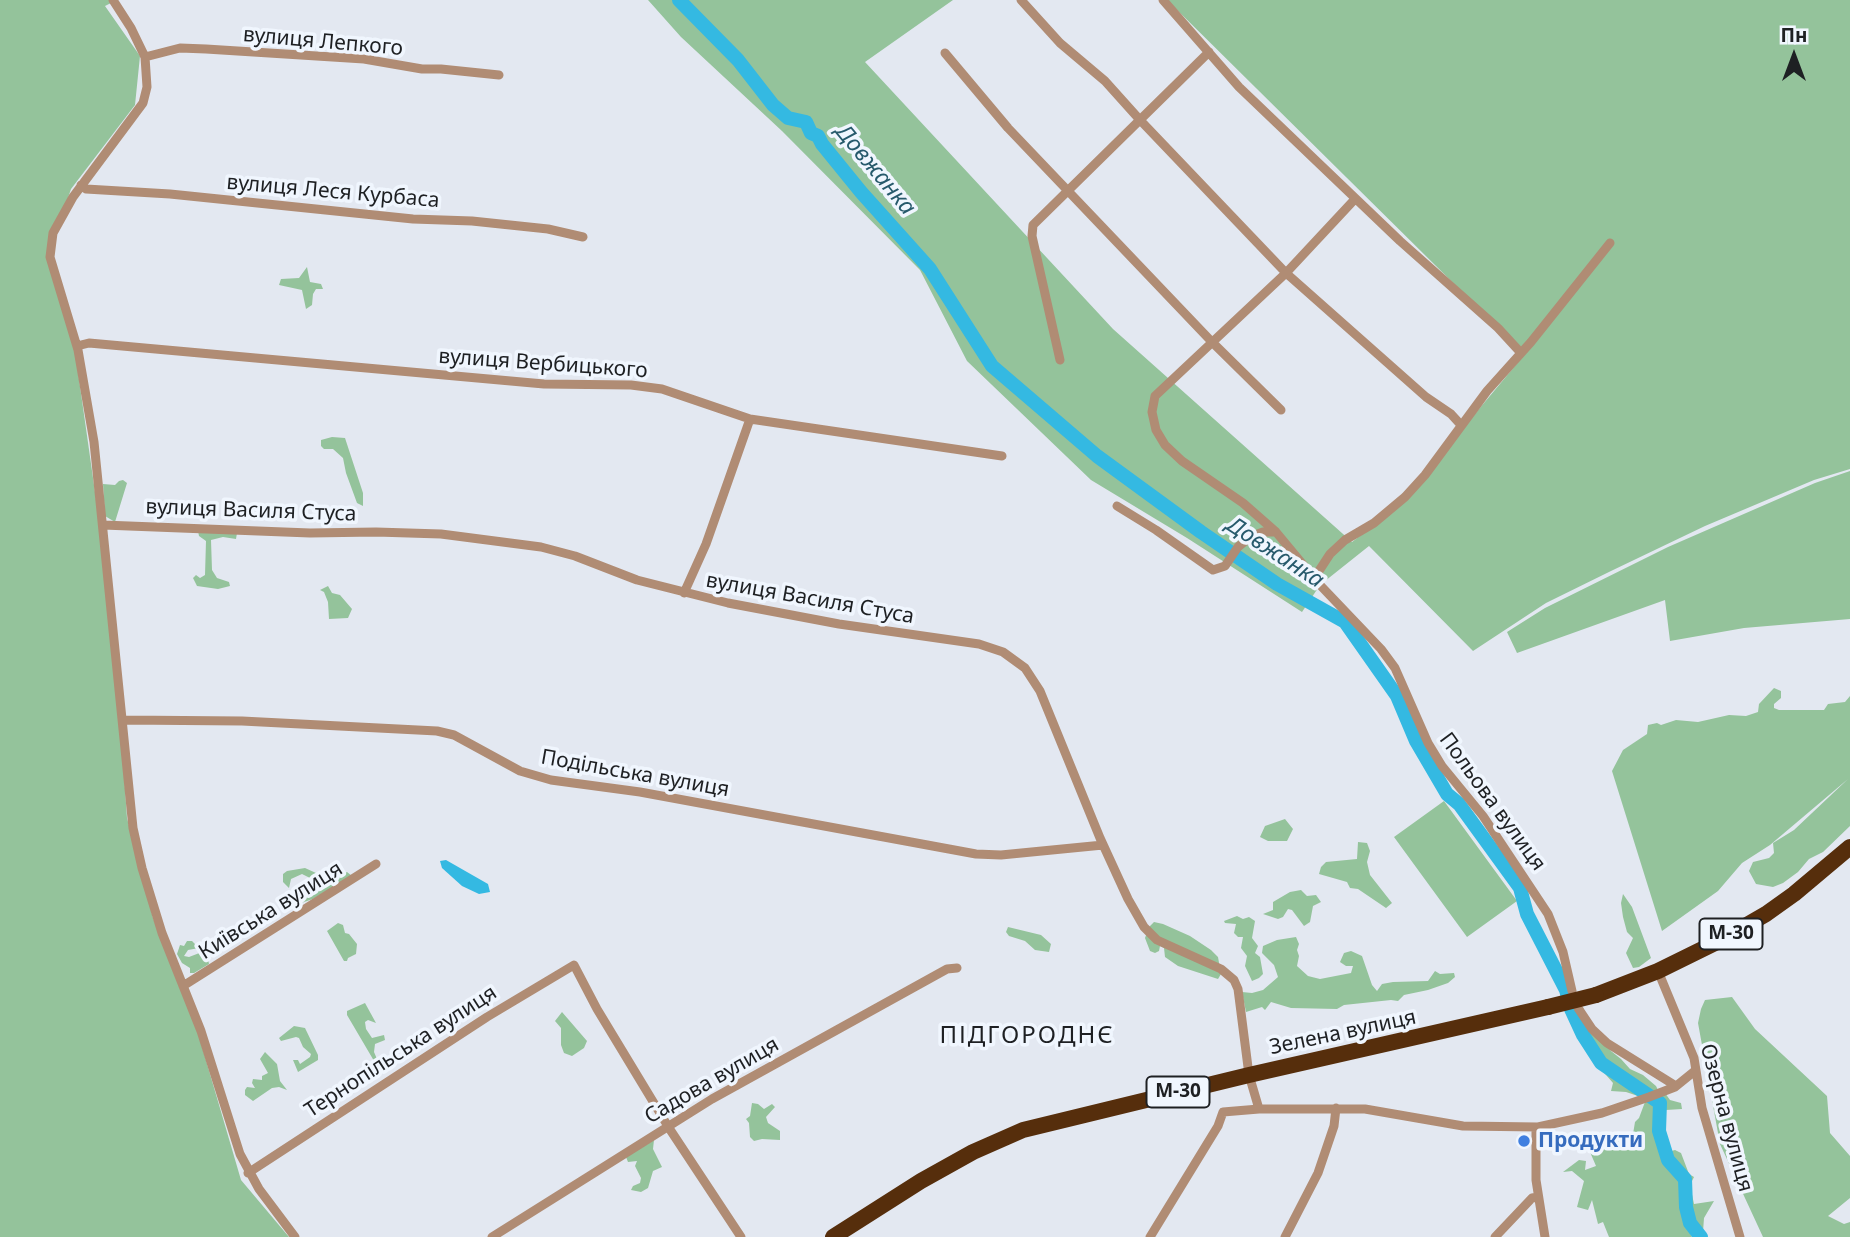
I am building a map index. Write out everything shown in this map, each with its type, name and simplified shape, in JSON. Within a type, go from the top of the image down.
[{"type":"highway","name":"Зелена вулиця","points":[[833,1237],[921,1181],[973,1152],[1023,1130],[1596,995],[1658,971],[1766,914],[1850,847]]},
{"type":"street","points":[[113,0],[145,57],[147,87],[143,103],[81,185],[53,233],[50,257],[77,346],[94,442],[133,828],[162,933],[201,1031],[240,1154],[248,1173],[295,1237]]},
{"type":"street","points":[[1021,0],[1060,43],[1105,81],[1286,273],[1461,425]]},
{"type":"street","points":[[1163,0],[1239,87],[1355,199],[1498,328],[1521,353]]},
{"type":"street","name":"вулиця Лепкого","points":[[145,57],[171,50],[206,49],[364,59],[422,69],[499,75]]},
{"type":"street","points":[[1060,360],[1032,236],[1033,225],[1209,52]]},
{"type":"street","points":[[945,53],[1007,128],[1212,342],[1281,410]]},
{"type":"street","name":"вулиця Леся Курбаса","points":[[81,185],[86,189],[170,194],[413,219],[472,221],[548,229],[583,237]]},
{"type":"street","name":"Польова вулиця","points":[[1355,199],[1286,273],[1155,396],[1152,412],[1156,430],[1182,461],[1243,503],[1276,532],[1381,649],[1395,668],[1428,743],[1442,766],[1483,816],[1548,914],[1563,953],[1572,991]]},
{"type":"street","points":[[1315,577],[1330,554],[1345,540],[1374,523],[1405,497],[1438,458],[1487,391],[1610,243]]},
{"type":"street","name":"вулиця Вербицького","points":[[77,346],[89,342],[544,384],[631,385],[663,389],[750,419],[1002,456]]},
{"type":"street","points":[[684,593],[706,544],[750,419]]},
{"type":"street","points":[[1116,506],[1213,570],[1225,566],[1238,547],[1250,537],[1263,532],[1276,532]]},
{"type":"street","name":"вулиця Василя Стуса","points":[[103,526],[310,533],[441,534],[541,547],[684,593],[839,624],[979,645],[1003,652],[1025,668],[1040,691],[1103,845],[1144,927],[1157,940],[1221,969],[1234,980],[1244,1026],[1249,1075]]},
{"type":"street","name":"Подільська вулиця","points":[[124,720],[242,721],[437,731],[454,735],[520,771],[551,780],[640,792],[976,854],[1001,855],[1103,845]]},
{"type":"street","name":"Київська вулиця","points":[[183,986],[376,864]]},
{"type":"street","name":"Тернопільська вулиця","points":[[248,1173],[486,1017],[574,965],[597,1009],[669,1128]]},
{"type":"street","name":"Садова вулиця","points":[[492,1237],[712,1100],[947,969],[957,968]]},
{"type":"street","name":"Озерна вулиця","points":[[1658,971],[1690,1048],[1702,1108],[1740,1237]]},
{"type":"street","points":[[1578,1008],[1591,1029],[1607,1042],[1676,1086]]},
{"type":"street","points":[[1150,1237],[1218,1126],[1223,1112],[1259,1109],[1365,1109],[1464,1126],[1536,1127],[1602,1113],[1652,1096],[1676,1086],[1696,1070]]},
{"type":"street","points":[[1249,1075],[1259,1109]]},
{"type":"street","points":[[1285,1237],[1323,1161],[1334,1126],[1336,1108]]},
{"type":"street","points":[[1536,1127],[1538,1197],[1545,1237]]},
{"type":"street","points":[[669,1128],[741,1237]]},
{"type":"street","points":[[1495,1237],[1532,1198],[1538,1197]]},
{"type":"green space","points":[[0,0],[117,0],[105,6],[140,56],[135,105],[71,189],[48,257],[74,344],[114,626],[127,818],[153,918],[198,1033],[241,1180],[289,1237],[0,1237]]},
{"type":"green space","points":[[648,0],[953,0],[865,62],[1113,329],[1352,542],[1397,507],[1525,354],[1167,0],[1850,0],[1850,469],[1814,480],[1705,526],[1611,571],[1546,603],[1473,651],[1369,546],[1320,585],[1302,612],[1091,480],[967,361],[920,270],[782,131],[681,37]]},
{"type":"green space","points":[[307,267],[310,282],[321,284],[323,289],[316,289],[312,305],[306,309],[302,290],[279,285],[281,279],[299,278]]},
{"type":"green space","points":[[345,438],[363,493],[363,506],[357,503],[343,458],[333,449],[324,449],[321,446],[321,440]]},
{"type":"green space","points":[[1850,471],[1850,619],[1744,628],[1670,641],[1665,600],[1517,653],[1507,632],[1545,608],[1668,547],[1815,483]]},
{"type":"green space","points":[[123,480],[127,483],[115,522],[105,516],[103,484],[115,485]]},
{"type":"green space","points":[[198,531],[237,533],[236,539],[223,537],[211,540],[212,570],[217,578],[229,582],[230,586],[218,589],[197,586],[193,578],[196,575],[200,578],[205,575],[206,541],[199,536]]},
{"type":"green space","points":[[328,586],[332,593],[340,595],[352,609],[348,618],[329,619],[328,602],[324,592],[320,590]]},
{"type":"green space","points":[[1774,688],[1781,691],[1781,698],[1774,704],[1774,708],[1779,710],[1824,710],[1828,704],[1845,702],[1850,696],[1850,826],[1823,852],[1809,859],[1783,883],[1773,887],[1756,884],[1749,871],[1753,862],[1769,858],[1774,853],[1773,843],[1794,830],[1848,779],[1770,845],[1742,863],[1718,891],[1662,931],[1612,771],[1623,750],[1647,734],[1648,725],[1661,725],[1676,720],[1698,722],[1729,715],[1746,716],[1758,712],[1759,704]]},
{"type":"green space","points":[[1444,801],[1517,901],[1467,937],[1394,837]]},
{"type":"green space","points":[[1285,819],[1293,829],[1287,841],[1268,841],[1260,837],[1265,826]]},
{"type":"green space","points":[[1358,842],[1367,843],[1370,851],[1367,862],[1370,875],[1392,903],[1386,908],[1358,889],[1350,888],[1347,882],[1319,874],[1326,862],[1357,859]]},
{"type":"green space","points":[[305,868],[316,873],[318,879],[325,884],[347,872],[352,876],[313,899],[298,904],[292,899],[296,893],[303,895],[313,889],[308,877],[302,874],[291,879],[289,888],[283,882],[283,874]]},
{"type":"green space","points":[[1301,890],[1307,896],[1316,895],[1321,902],[1313,906],[1310,922],[1304,926],[1292,910],[1288,909],[1283,917],[1278,919],[1263,914],[1273,910],[1273,902],[1290,892]]},
{"type":"green space","points":[[1623,894],[1632,907],[1651,958],[1639,967],[1633,968],[1626,953],[1633,938],[1627,932],[1623,917]]},
{"type":"green space","points":[[1237,916],[1243,919],[1249,917],[1255,921],[1252,938],[1258,946],[1255,953],[1260,957],[1263,974],[1252,981],[1245,966],[1247,956],[1241,948],[1243,937],[1234,933],[1236,924],[1224,921]]},
{"type":"green space","points":[[1154,922],[1190,936],[1211,950],[1218,957],[1221,974],[1218,979],[1178,966],[1165,957],[1164,948],[1160,946],[1155,953],[1150,951],[1145,938]]},
{"type":"green space","points":[[338,923],[343,925],[345,933],[357,944],[356,954],[347,961],[344,961],[327,931]]},
{"type":"green space","points":[[1008,927],[1041,935],[1051,944],[1049,952],[1035,950],[1025,941],[1009,936],[1006,932]]},
{"type":"green space","points":[[1296,937],[1299,944],[1297,966],[1308,976],[1320,979],[1351,973],[1353,966],[1340,962],[1344,953],[1351,951],[1362,956],[1372,985],[1377,991],[1382,984],[1428,981],[1435,971],[1440,974],[1454,973],[1455,977],[1448,983],[1404,995],[1398,1001],[1344,1005],[1337,1009],[1291,1008],[1271,1002],[1265,1010],[1262,1007],[1246,1012],[1242,992],[1263,990],[1278,977],[1274,965],[1262,953],[1263,946],[1277,940]]},
{"type":"green space","points":[[187,941],[192,941],[199,948],[188,950],[184,956],[202,952],[208,959],[209,964],[194,973],[190,973],[190,968],[182,963],[177,954],[180,945],[184,946]]},
{"type":"green space","points":[[1732,997],[1755,1029],[1827,1096],[1830,1133],[1850,1156],[1850,1198],[1828,1216],[1844,1224],[1850,1222],[1850,1237],[1763,1237],[1720,1144],[1698,1023],[1705,1000]]},
{"type":"green space","points":[[365,1003],[376,1023],[368,1020],[365,1022],[366,1029],[372,1038],[384,1035],[385,1040],[375,1044],[374,1052],[380,1066],[377,1066],[347,1015],[347,1011]]},
{"type":"green space","points":[[1583,1007],[1585,1015],[1611,1051],[1658,1090],[1638,1096],[1611,1091],[1613,1083],[1600,1068],[1600,1056],[1591,1054],[1584,1041],[1578,1039],[1572,1025],[1570,1017],[1575,1010]]},
{"type":"green space","points":[[562,1012],[587,1041],[584,1048],[572,1056],[564,1053],[561,1028],[555,1021]]},
{"type":"green space","points":[[294,1026],[305,1028],[318,1055],[318,1060],[298,1072],[293,1060],[298,1060],[300,1064],[311,1054],[303,1047],[299,1038],[281,1041],[279,1038]]},
{"type":"green space","points":[[265,1052],[277,1064],[280,1081],[287,1090],[272,1088],[253,1101],[245,1095],[245,1090],[247,1087],[255,1088],[253,1079],[262,1080],[262,1076],[268,1073],[260,1059]]},
{"type":"green space","points":[[1665,1093],[1670,1100],[1681,1103],[1682,1109],[1666,1110],[1664,1117],[1657,1124],[1668,1152],[1675,1150],[1681,1153],[1689,1174],[1694,1177],[1690,1185],[1694,1204],[1714,1201],[1704,1218],[1703,1232],[1693,1235],[1690,1233],[1692,1237],[1609,1237],[1603,1222],[1598,1224],[1592,1200],[1588,1210],[1577,1207],[1584,1181],[1572,1171],[1563,1172],[1579,1160],[1586,1161],[1585,1170],[1596,1166],[1590,1152],[1633,1134],[1635,1122],[1645,1102],[1659,1099]]},
{"type":"green space","points":[[752,1103],[764,1109],[772,1104],[775,1107],[766,1117],[768,1123],[780,1131],[780,1140],[754,1141],[750,1137],[746,1119],[750,1116]]},
{"type":"green space","points":[[654,1140],[653,1149],[662,1167],[653,1171],[648,1188],[641,1192],[631,1190],[640,1183],[641,1178],[635,1166],[637,1161],[628,1162],[626,1157]]},
{"type":"water","points":[[446,860],[488,884],[490,892],[479,894],[462,886],[442,868],[440,861]]},
{"type":"waterway","name":"Довжанка","points":[[679,0],[738,60],[773,105],[788,118],[806,122],[811,133],[818,136],[861,192],[930,269],[992,366],[1097,456],[1201,532],[1277,584],[1345,622],[1397,696],[1416,741],[1447,794],[1459,804],[1520,888],[1527,914],[1566,990],[1583,1035],[1601,1063],[1660,1103],[1659,1131],[1668,1160],[1685,1179],[1686,1207],[1690,1223],[1701,1237]]},
{"type":"place","name":"Продукти","points":[[1524,1141]]},
{"type":"district","name":"ПІДГОРОДНЄ","points":[[1027,1036]]}]
